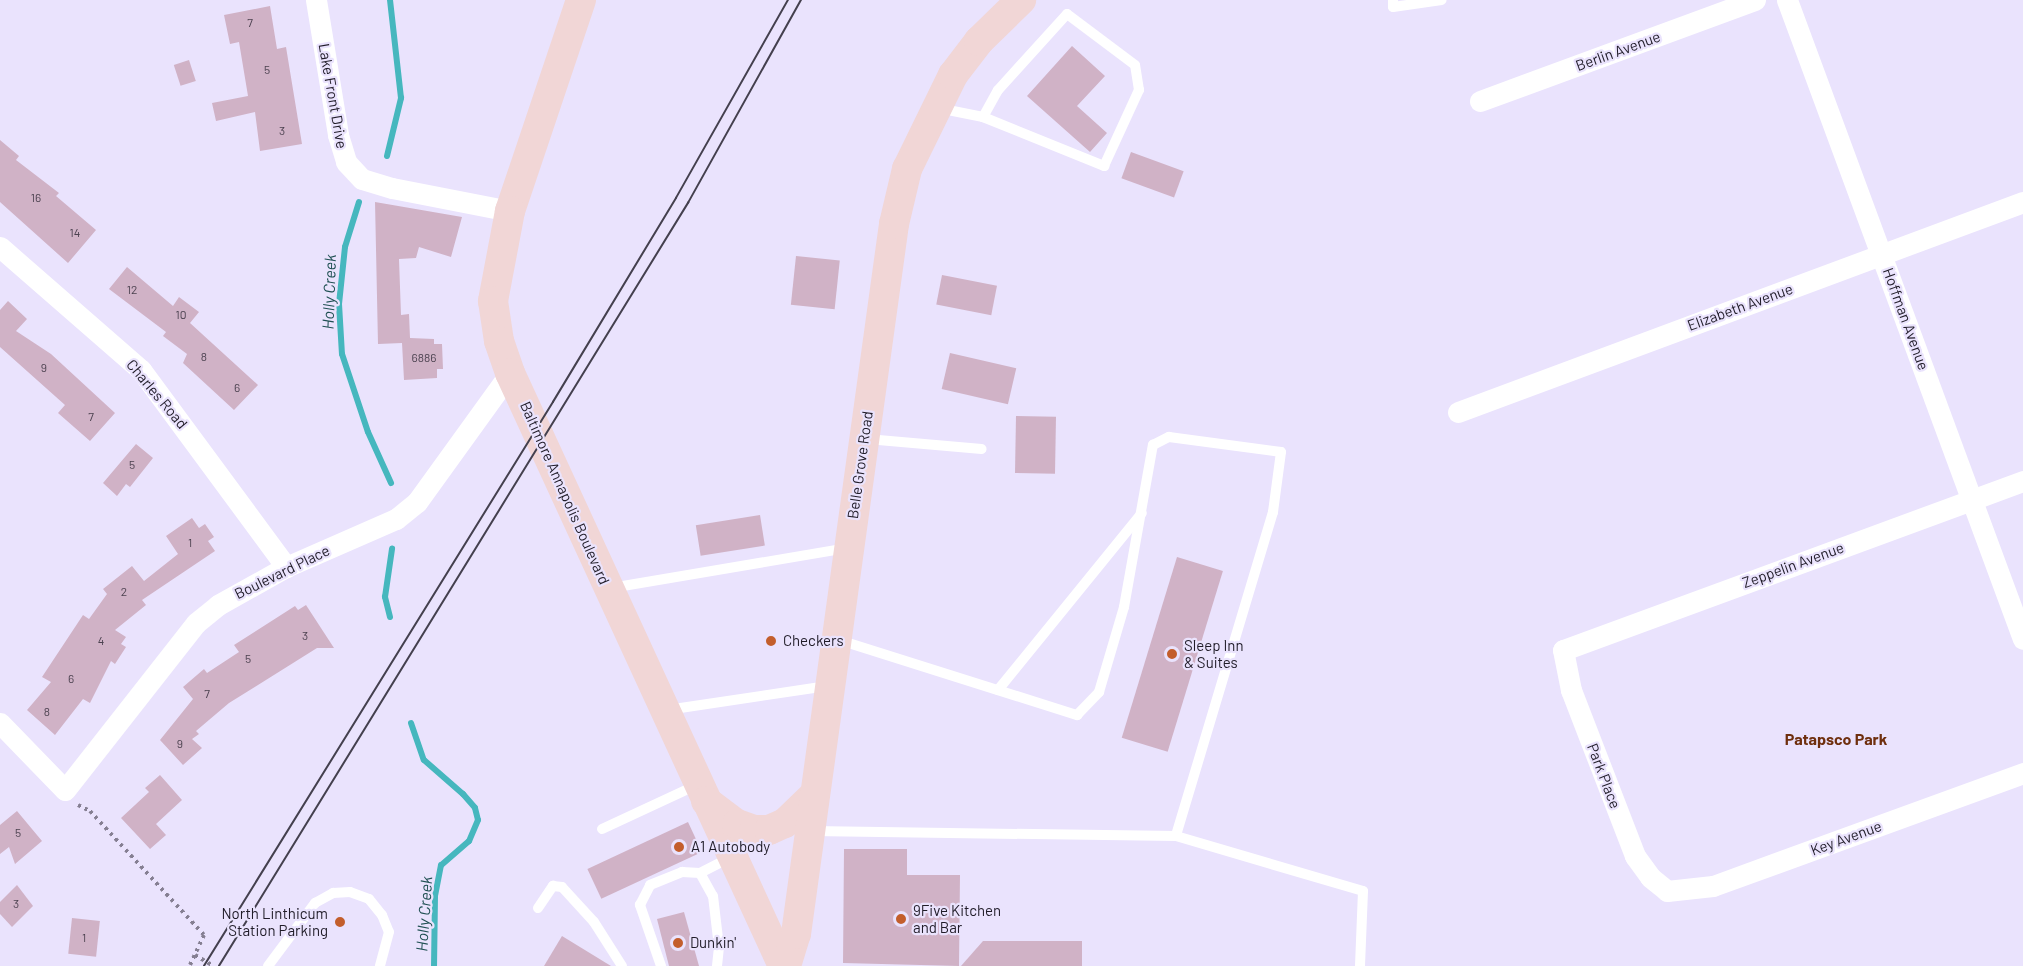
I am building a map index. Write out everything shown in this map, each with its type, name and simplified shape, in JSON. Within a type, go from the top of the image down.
[{"type":"main road","name":"Baltimore Annapolis Boulevard","points":[[580,0],[510,210],[493,302],[499,341],[510,373],[608,589],[731,857],[784,966]]},
{"type":"main road","name":"Belle Grove Road","points":[[784,966],[796,934],[808,831],[894,224],[907,169],[935,107],[979,41],[1021,0]]},
{"type":"main road","points":[[701,792],[737,824],[754,830],[769,830],[785,823],[814,795]]},
{"type":"street","name":"Lake Front Drive","points":[[316,0],[338,135],[346,162],[362,179],[392,188],[510,210]]},
{"type":"street","name":"Berlin Avenue","points":[[1480,101],[1755,0]]},
{"type":"street","name":"Hoffman Avenue","points":[[1786,0],[2023,639]]},
{"type":"street","name":"Elizabeth Avenue","points":[[1458,412],[2023,202]]},
{"type":"street","name":"Charles Road","points":[[0,247],[141,370],[286,567]]},
{"type":"street","name":"Boulevard Place","points":[[71,798],[196,623],[218,604],[286,567],[396,519],[417,502],[510,373]]},
{"type":"street","name":"Zeppelin Avenue","points":[[1563,650],[2023,481]]},
{"type":"street","name":"Park Place","points":[[1563,650],[1572,690],[1635,856],[1650,877],[1667,891]]},
{"type":"street","points":[[0,723],[71,798]]},
{"type":"street","name":"Key Avenue","points":[[1667,891],[1713,886],[2023,773]]},
{"type":"lane","points":[[1393,0],[1393,7],[1442,0]]},
{"type":"lane","points":[[935,107],[983,117],[1104,166],[1139,90],[1135,65],[1067,14],[998,90],[983,117]]},
{"type":"lane","points":[[836,639],[1077,715],[1099,692],[1124,607],[1143,510],[1149,456],[1159,440],[1169,437],[1281,452],[1273,512],[1176,836]]},
{"type":"lane","points":[[864,438],[982,449]]},
{"type":"lane","points":[[998,690],[1143,510]]},
{"type":"lane","points":[[608,589],[848,548]]},
{"type":"lane","points":[[664,711],[829,686]]},
{"type":"lane","points":[[602,829],[701,792]]},
{"type":"lane","points":[[808,831],[1176,836],[1363,891],[1360,966]]},
{"type":"lane","points":[[662,966],[640,904],[650,885],[682,872],[700,873],[731,857]]},
{"type":"lane","points":[[700,873],[713,896],[719,947],[717,966]]},
{"type":"lane","points":[[538,908],[553,886],[562,887],[594,922],[622,966]]},
{"type":"lane","points":[[268,966],[315,903],[333,893],[350,892],[369,899],[382,915],[389,932],[380,966]]},
{"type":"path","points":[[71,798],[90,810],[204,935],[190,965]]},
{"type":"path","points":[[195,955],[213,966]]},
{"type":"building","points":[[270,6],[277,49],[286,47],[302,144],[260,151],[255,112],[216,121],[212,103],[248,96],[239,42],[230,44],[224,15]]},
{"type":"building","points":[[1072,46],[1105,76],[1077,106],[1107,133],[1090,152],[1027,96]]},
{"type":"building","points":[[189,60],[196,81],[181,86],[174,65]]},
{"type":"building","points":[[0,140],[19,156],[16,160],[59,193],[56,196],[96,230],[68,263],[0,202]]},
{"type":"building","points":[[1131,152],[1184,171],[1174,197],[1121,178]]},
{"type":"building","points":[[375,202],[462,217],[451,257],[419,247],[416,258],[399,259],[401,315],[409,314],[410,338],[434,339],[434,344],[442,344],[443,369],[437,369],[437,378],[404,380],[402,343],[378,344]]},
{"type":"building","points":[[796,256],[840,261],[835,309],[791,305]]},
{"type":"building","points":[[127,267],[173,306],[179,297],[199,312],[190,323],[258,385],[234,410],[183,363],[187,354],[163,336],[166,332],[109,289]]},
{"type":"building","points":[[942,275],[997,286],[991,315],[936,304]]},
{"type":"building","points":[[8,301],[27,319],[16,331],[51,354],[115,413],[90,441],[58,413],[65,405],[0,347],[0,310]]},
{"type":"building","points":[[950,353],[1016,368],[1008,404],[942,389]]},
{"type":"building","points":[[1016,416],[1056,417],[1055,474],[1015,473]]},
{"type":"building","points":[[136,444],[153,458],[130,487],[126,484],[117,496],[103,483]]},
{"type":"building","points":[[760,515],[765,546],[701,556],[696,525]]},
{"type":"building","points":[[192,518],[199,528],[205,524],[214,537],[208,541],[215,551],[142,600],[146,605],[115,630],[126,637],[121,644],[126,647],[115,664],[111,661],[90,703],[83,699],[55,735],[27,710],[51,682],[42,677],[83,615],[89,619],[107,594],[103,589],[132,566],[144,581],[178,554],[166,536]]},
{"type":"building","name":"Sleep Inn & Suites","points":[[1177,557],[1223,571],[1168,752],[1122,738]]},
{"type":"building","points":[[306,605],[334,648],[317,648],[229,703],[196,731],[199,734],[192,739],[202,748],[183,765],[160,740],[193,699],[183,687],[204,669],[207,673],[239,652],[234,645],[295,606],[298,610]]},
{"type":"building","points":[[160,775],[182,800],[156,824],[166,835],[150,849],[121,818],[149,792],[145,788]]},
{"type":"building","points":[[17,811],[42,841],[15,864],[9,847],[0,854],[0,825]]},
{"type":"building","points":[[688,822],[702,852],[601,899],[587,869]]},
{"type":"building","name":"9Five Kitchen and Bar","points":[[844,849],[907,849],[907,875],[960,875],[959,966],[843,963]]},
{"type":"building","points":[[17,885],[33,906],[12,927],[0,914],[0,902]]},
{"type":"building","name":"Dunkin'","points":[[684,912],[699,966],[669,966],[657,919]]},
{"type":"building","points":[[72,918],[100,921],[96,957],[68,954]]},
{"type":"building","points":[[562,936],[611,966],[544,966]]},
{"type":"building","points":[[983,941],[1082,941],[1082,966],[961,966]]},
{"type":"waterway","name":"Holly Creek","points":[[387,156],[401,98],[390,0]]},
{"type":"waterway","name":"Holly Creek","points":[[359,202],[345,247],[339,304],[342,354],[368,432],[391,483]]},
{"type":"waterway","name":"Holly Creek","points":[[390,617],[385,597],[392,549]]},
{"type":"waterway","name":"Holly Creek","points":[[411,723],[424,760],[463,794],[475,808],[478,820],[469,841],[441,865],[435,896],[434,966]]},
{"type":"tram line","points":[[204,966],[553,402],[676,198],[788,0]]},
{"type":"tram line","points":[[219,966],[688,203],[801,0]]},
{"type":"place","name":"Checkers","points":[[771,641]]},
{"type":"place","name":"Sleep Inn & Suites","points":[[1172,654]]},
{"type":"place","name":"A1 Autobody","points":[[679,847]]},
{"type":"place","name":"9Five Kitchen and Bar","points":[[901,919]]},
{"type":"place","name":"North Linthicum Station Parking","points":[[340,922]]},
{"type":"place","name":"Dunkin'","points":[[678,943]]},
{"type":"district","name":"Patapsco Park","points":[[1836,739]]}]
